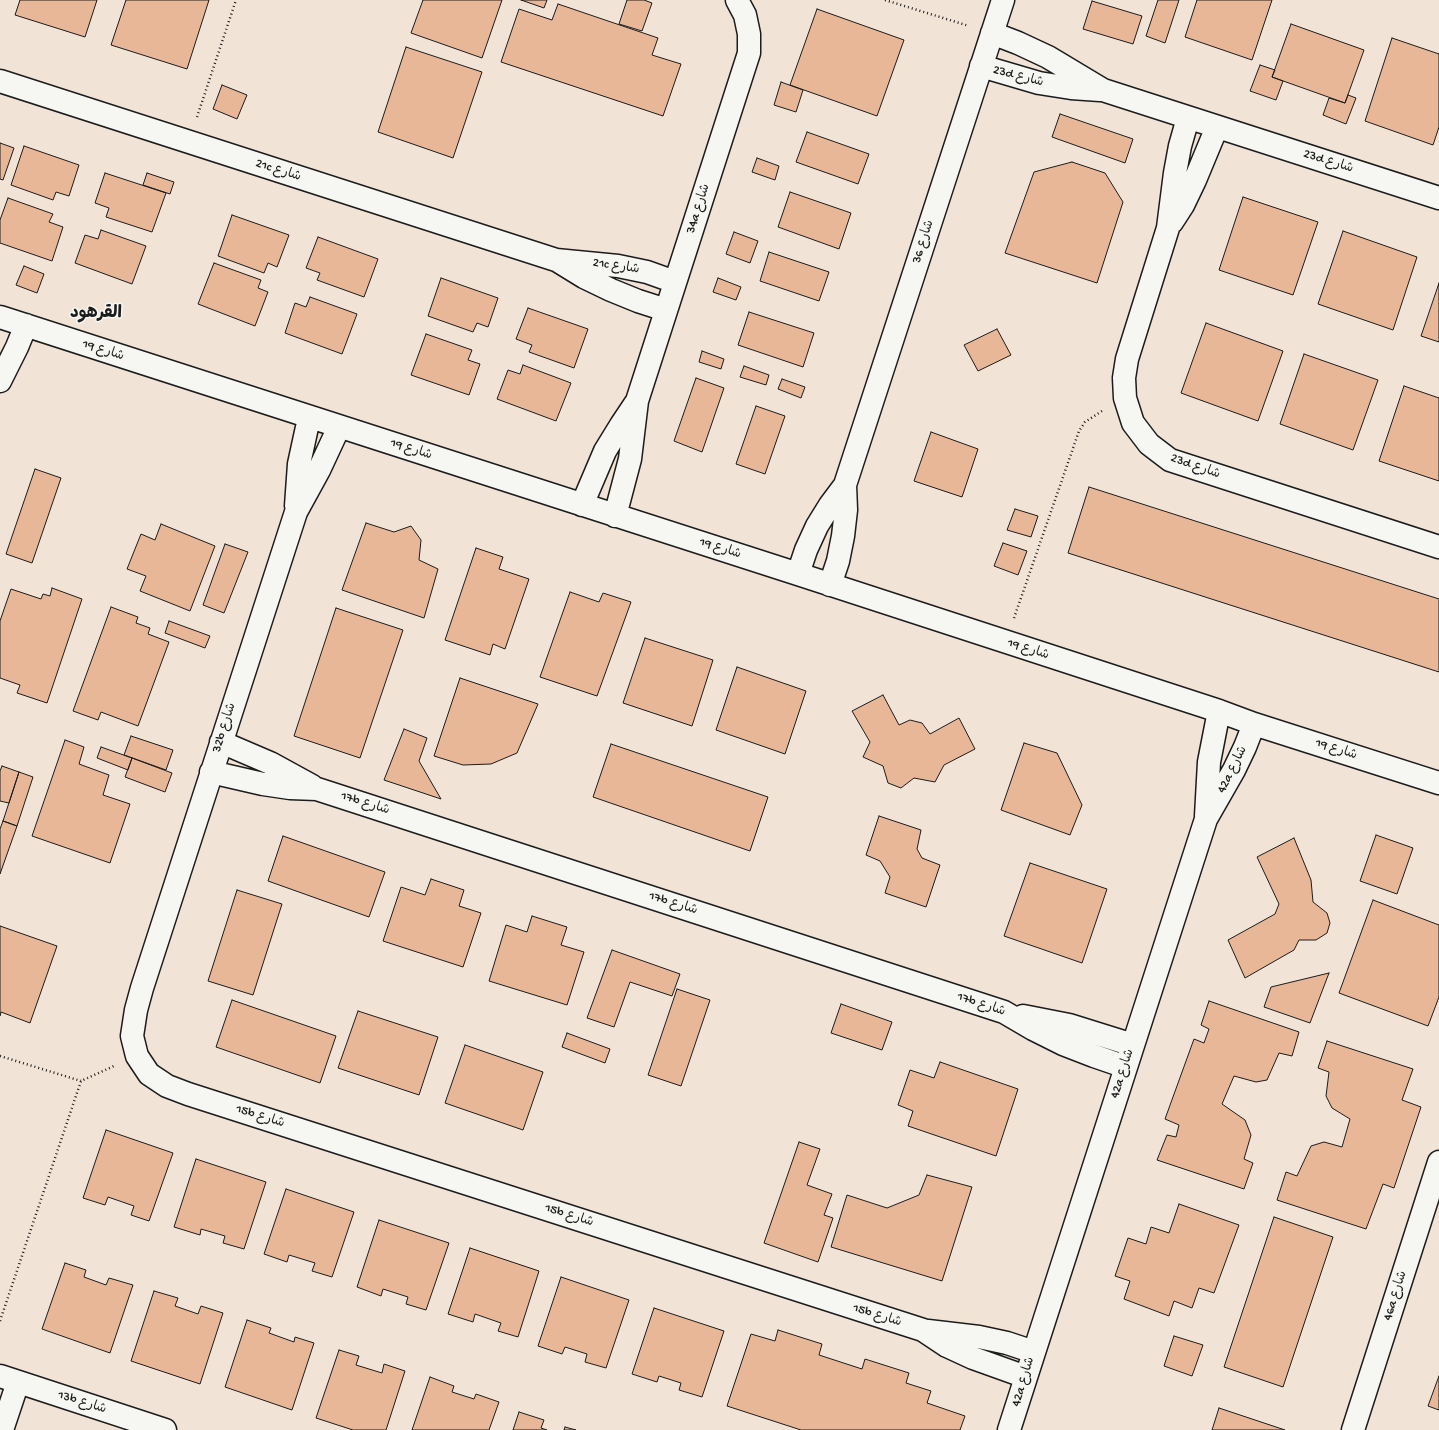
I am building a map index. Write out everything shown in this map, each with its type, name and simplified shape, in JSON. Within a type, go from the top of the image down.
[{"type":"street","name":"شارع 36","points":[[798,574],[806,550],[817,526],[845,485],[1003,0]]},
{"type":"street","name":"34a شارع","points":[[615,516],[630,459],[637,401],[749,53],[749,34],[741,8]]},
{"type":"street","name":"23d شارع","points":[[992,33],[1048,57],[1103,90],[1439,198]]},
{"type":"street","name":"23d شارع","points":[[981,66],[1038,83],[1071,88],[1103,90]]},
{"type":"street","name":"21c شارع","points":[[0,81],[556,260],[618,266],[647,272],[675,282]]},
{"type":"street","name":"23d شارع","points":[[1188,118],[1180,146],[1175,173],[1168,228],[1127,359],[1124,378],[1125,398],[1133,423],[1149,444],[1170,460],[1439,547]]},
{"type":"street","name":"23d شارع","points":[[1168,228],[1183,205],[1218,127]]},
{"type":"street","name":"21c شارع","points":[[556,260],[584,277],[611,290],[666,310]]},
{"type":"street","name":"شارع 19","points":[[0,319],[26,325],[1439,783]]},
{"type":"street","points":[[0,381],[26,325]]},
{"type":"street","name":"34a شارع","points":[[582,505],[605,451],[620,425],[637,401]]},
{"type":"street","points":[[296,512],[299,464],[310,418]]},
{"type":"street","name":"32b شارع","points":[[134,1046],[136,1010],[142,988],[296,512],[319,470],[339,427]]},
{"type":"street","name":"شارع 36","points":[[830,585],[838,561],[843,536],[846,510],[845,485]]},
{"type":"street","points":[[1206,819],[1208,762],[1219,711]]},
{"type":"street","name":"42a شارع","points":[[1009,1430],[1206,819],[1234,770],[1254,724]]},
{"type":"street","points":[[221,742],[270,763],[317,789]]},
{"type":"street","name":"17b شارع","points":[[211,772],[263,784],[290,788],[317,789],[1004,1012],[1063,1044],[1126,1067]]},
{"type":"street","points":[[1004,1012],[1069,1025],[1133,1045]]},
{"type":"street","name":"15b شارع","points":[[134,1046],[149,1074],[167,1086],[188,1094],[923,1330],[947,1346],[973,1358],[1026,1377]]},
{"type":"street","name":"46a شارع","points":[[1353,1430],[1439,1162]]},
{"type":"street","points":[[923,1330],[979,1337],[1007,1343],[1034,1352]]},
{"type":"street","points":[[2,1430],[9,1379]]},
{"type":"street","name":"13b شارع","points":[[9,1379],[165,1430]]},
{"type":"path","points":[[189,142],[236,0]]},
{"type":"path","points":[[885,0],[992,33]]},
{"type":"path","points":[[1006,643],[1079,431],[1085,422],[1125,398]]},
{"type":"path","points":[[0,1321],[81,1081],[134,1046]]},
{"type":"path","points":[[0,1056],[81,1081]]},
{"type":"building","points":[[20,0],[97,0],[85,37],[15,15]]},
{"type":"building","points":[[126,0],[209,0],[187,69],[111,45]]},
{"type":"building","points":[[423,0],[502,0],[482,58],[411,33]]},
{"type":"building","points":[[521,0],[547,0],[544,8]]},
{"type":"building","points":[[627,0],[644,0],[652,3],[642,31],[619,24]]},
{"type":"building","points":[[1158,0],[1179,0],[1165,43],[1146,36]]},
{"type":"building","points":[[1197,0],[1272,0],[1252,60],[1185,37]]},
{"type":"building","points":[[1092,1],[1142,16],[1133,44],[1083,29]]},
{"type":"building","points":[[558,4],[658,38],[652,55],[681,64],[663,116],[501,62],[519,9],[552,20]]},
{"type":"building","points":[[817,9],[904,40],[877,116],[790,85]]},
{"type":"building","points":[[1291,24],[1364,50],[1345,103],[1272,77]]},
{"type":"building","points":[[1392,38],[1439,54],[1439,127],[1433,145],[1365,121]]},
{"type":"building","points":[[406,47],[482,72],[453,158],[378,132]]},
{"type":"building","points":[[1260,65],[1275,70],[1272,77],[1283,81],[1276,100],[1250,91]]},
{"type":"building","points":[[781,82],[803,90],[796,112],[774,105]]},
{"type":"building","points":[[222,85],[247,95],[237,119],[213,109]]},
{"type":"building","points":[[1348,95],[1356,98],[1346,124],[1323,115],[1329,98],[1345,103]]},
{"type":"building","points":[[1060,114],[1133,139],[1125,163],[1052,137]]},
{"type":"building","points":[[807,132],[869,154],[858,184],[796,162]]},
{"type":"building","points":[[0,143],[14,148],[3,180],[0,179]]},
{"type":"building","points":[[24,146],[79,165],[69,196],[56,192],[53,200],[11,185]]},
{"type":"building","points":[[757,158],[779,166],[775,180],[752,172]]},
{"type":"building","points":[[1072,162],[1105,173],[1123,202],[1097,283],[1005,253],[1034,172]]},
{"type":"building","points":[[105,173],[166,193],[152,232],[106,217],[109,208],[95,203]]},
{"type":"building","points":[[147,173],[174,182],[170,194],[143,185]]},
{"type":"building","points":[[790,192],[851,213],[839,249],[778,227]]},
{"type":"building","points":[[1243,197],[1318,222],[1293,295],[1219,270]]},
{"type":"building","points":[[8,198],[53,214],[49,222],[63,227],[52,261],[0,243],[0,220]]},
{"type":"building","points":[[232,215],[289,235],[277,267],[268,263],[264,273],[218,256]]},
{"type":"building","points":[[101,230],[146,246],[132,284],[75,263],[85,235],[98,239]]},
{"type":"building","points":[[1343,231],[1417,257],[1393,330],[1318,304]]},
{"type":"building","points":[[734,232],[758,241],[750,263],[726,254]]},
{"type":"building","points":[[318,237],[378,259],[364,297],[317,280],[320,273],[306,268]]},
{"type":"building","points":[[769,252],[829,272],[819,301],[760,281]]},
{"type":"building","points":[[214,263],[261,280],[258,288],[268,292],[255,326],[198,304]]},
{"type":"building","points":[[24,266],[44,274],[37,293],[16,285]]},
{"type":"building","points":[[441,278],[498,298],[488,327],[477,323],[473,332],[428,316]]},
{"type":"building","points":[[718,278],[741,287],[736,300],[713,292]]},
{"type":"building","points":[[1439,283],[1439,342],[1421,336]]},
{"type":"building","points":[[310,297],[357,314],[342,354],[285,333],[295,303],[306,307]]},
{"type":"building","points":[[528,308],[588,329],[574,368],[529,352],[532,345],[516,339]]},
{"type":"building","points":[[749,312],[814,333],[803,367],[738,345]]},
{"type":"building","points":[[1206,323],[1283,351],[1258,421],[1181,393]]},
{"type":"building","points":[[997,329],[1011,355],[978,371],[964,345]]},
{"type":"building","points":[[426,334],[472,350],[468,360],[480,364],[469,395],[411,375]]},
{"type":"building","points":[[702,351],[724,359],[721,369],[699,362]]},
{"type":"building","points":[[1304,354],[1378,380],[1353,450],[1280,424]]},
{"type":"building","points":[[523,365],[571,383],[556,421],[497,399],[508,370],[520,374]]},
{"type":"building","points":[[744,366],[769,375],[766,385],[740,377]]},
{"type":"building","points":[[696,378],[724,388],[702,452],[674,441]]},
{"type":"building","points":[[782,379],[805,387],[801,398],[778,389]]},
{"type":"building","points":[[1404,386],[1439,398],[1439,481],[1379,461]]},
{"type":"building","points":[[756,406],[785,416],[765,474],[736,464]]},
{"type":"building","points":[[931,432],[978,449],[962,497],[914,481]]},
{"type":"building","points":[[35,469],[61,478],[32,563],[6,554]]},
{"type":"building","points":[[1089,487],[1439,599],[1439,672],[1068,553]]},
{"type":"building","points":[[1015,509],[1038,516],[1031,537],[1007,530]]},
{"type":"building","points":[[366,523],[394,532],[411,526],[421,540],[419,560],[438,569],[424,618],[342,590]]},
{"type":"building","points":[[161,524],[215,546],[190,611],[140,591],[146,576],[127,569],[141,534],[155,540]]},
{"type":"building","points":[[1003,543],[1027,551],[1018,575],[994,566]]},
{"type":"building","points":[[225,544],[248,552],[224,613],[203,605]]},
{"type":"building","points":[[476,548],[503,557],[499,569],[529,579],[505,649],[493,644],[490,655],[445,640]]},
{"type":"building","points":[[52,588],[82,599],[47,703],[17,693],[20,685],[0,678],[0,621],[11,589],[41,599],[43,594],[50,596]]},
{"type":"building","points":[[570,592],[599,602],[603,593],[631,602],[597,696],[540,677]]},
{"type":"building","points":[[111,607],[138,617],[136,623],[150,628],[148,634],[169,642],[138,726],[101,712],[98,720],[73,711]]},
{"type":"building","points":[[336,608],[403,630],[360,758],[294,736]]},
{"type":"building","points":[[169,621],[210,636],[205,648],[165,633]]},
{"type":"building","points":[[645,638],[713,660],[692,726],[623,703]]},
{"type":"building","points":[[737,667],[806,691],[785,754],[716,730]]},
{"type":"building","points":[[460,678],[538,704],[517,753],[491,764],[463,765],[434,756]]},
{"type":"building","points":[[883,695],[899,725],[910,720],[922,723],[930,734],[959,718],[975,749],[944,765],[935,782],[914,778],[901,788],[888,783],[883,766],[863,757],[870,742],[852,711]]},
{"type":"building","points":[[404,729],[427,738],[419,761],[441,799],[384,780]]},
{"type":"building","points":[[131,736],[173,750],[166,770],[124,755]]},
{"type":"building","points":[[65,740],[84,747],[79,764],[109,775],[103,795],[130,804],[110,863],[32,836]]},
{"type":"building","points":[[1024,743],[1057,753],[1082,805],[1070,835],[1001,810]]},
{"type":"building","points":[[611,744],[768,797],[750,851],[593,797]]},
{"type":"building","points":[[101,747],[132,758],[128,770],[97,758]]},
{"type":"building","points":[[132,758],[172,773],[165,792],[125,777]]},
{"type":"building","points":[[2,766],[19,772],[9,803],[0,801],[0,771]]},
{"type":"building","points":[[19,772],[33,777],[17,826],[3,821]]},
{"type":"building","points":[[879,816],[921,830],[917,849],[922,858],[940,865],[926,907],[885,893],[890,877],[880,861],[866,855]]},
{"type":"building","points":[[3,821],[17,826],[0,874],[0,829]]},
{"type":"building","points":[[1376,835],[1413,848],[1397,894],[1360,881]]},
{"type":"building","points":[[283,836],[385,872],[369,917],[268,881]]},
{"type":"building","points":[[1294,838],[1311,880],[1313,902],[1327,913],[1330,923],[1327,933],[1316,940],[1299,940],[1294,950],[1245,978],[1228,940],[1275,914],[1279,904],[1257,857]]},
{"type":"building","points":[[1030,863],[1107,889],[1082,963],[1004,936]]},
{"type":"building","points":[[431,879],[464,890],[459,906],[481,913],[463,967],[383,941],[401,887],[425,895]]},
{"type":"building","points":[[237,890],[282,904],[253,995],[208,981]]},
{"type":"building","points":[[1373,900],[1439,925],[1439,997],[1428,1026],[1339,993]]},
{"type":"building","points":[[532,916],[567,927],[561,945],[584,952],[567,1005],[489,981],[506,925],[527,932]]},
{"type":"building","points":[[0,926],[57,946],[30,1023],[1,1012],[0,1016]]},
{"type":"building","points":[[612,950],[680,974],[672,996],[630,982],[614,1027],[587,1018]]},
{"type":"building","points":[[1329,973],[1310,1023],[1264,1007],[1271,987]]},
{"type":"building","points":[[677,989],[710,1000],[681,1086],[648,1075]]},
{"type":"building","points":[[232,1000],[336,1036],[320,1083],[216,1047]]},
{"type":"building","points":[[1209,1001],[1299,1032],[1292,1056],[1279,1053],[1267,1080],[1256,1082],[1234,1076],[1222,1104],[1245,1120],[1251,1135],[1244,1159],[1253,1163],[1244,1189],[1157,1160],[1167,1135],[1176,1137],[1179,1125],[1165,1119],[1194,1039],[1204,1043],[1209,1029],[1201,1025]]},
{"type":"building","points":[[841,1004],[892,1022],[882,1050],[831,1033]]},
{"type":"building","points":[[358,1011],[438,1037],[419,1095],[338,1068]]},
{"type":"building","points":[[567,1033],[610,1049],[605,1063],[562,1047]]},
{"type":"building","points":[[1327,1041],[1413,1069],[1402,1100],[1421,1107],[1394,1188],[1383,1184],[1366,1229],[1277,1200],[1286,1172],[1297,1176],[1311,1146],[1324,1142],[1342,1147],[1350,1119],[1332,1108],[1326,1096],[1329,1072],[1318,1068]]},
{"type":"building","points":[[465,1045],[543,1072],[523,1130],[445,1103]]},
{"type":"building","points":[[940,1062],[1018,1089],[996,1156],[908,1126],[913,1111],[898,1105],[910,1070],[934,1078]]},
{"type":"building","points":[[106,1130],[173,1153],[149,1221],[131,1215],[134,1206],[108,1197],[105,1205],[83,1198]]},
{"type":"building","points":[[799,1142],[820,1149],[807,1185],[832,1194],[824,1215],[833,1218],[818,1262],[764,1243]]},
{"type":"building","points":[[196,1159],[266,1182],[244,1249],[223,1243],[225,1236],[201,1229],[200,1235],[174,1227]]},
{"type":"building","points":[[927,1175],[972,1187],[942,1281],[831,1247],[847,1195],[887,1208],[919,1195]]},
{"type":"building","points":[[286,1189],[354,1212],[332,1277],[312,1271],[315,1263],[289,1255],[287,1262],[264,1254]]},
{"type":"building","points":[[1179,1204],[1239,1225],[1214,1293],[1199,1288],[1192,1308],[1174,1301],[1169,1316],[1124,1299],[1130,1281],[1115,1276],[1128,1238],[1146,1244],[1151,1227],[1169,1233]]},
{"type":"building","points":[[1274,1217],[1333,1237],[1283,1387],[1224,1367]]},
{"type":"building","points":[[379,1220],[449,1243],[426,1310],[406,1304],[408,1297],[383,1289],[381,1296],[357,1287]]},
{"type":"building","points":[[470,1248],[539,1271],[518,1337],[498,1331],[501,1323],[475,1314],[473,1322],[448,1314]]},
{"type":"building","points":[[65,1263],[86,1270],[84,1277],[106,1285],[109,1278],[133,1285],[110,1353],[42,1329]]},
{"type":"building","points":[[561,1277],[629,1300],[606,1368],[585,1362],[587,1354],[565,1347],[562,1354],[538,1346]]},
{"type":"building","points":[[154,1291],[178,1298],[175,1306],[198,1314],[201,1306],[223,1313],[200,1384],[131,1361]]},
{"type":"building","points":[[654,1308],[724,1331],[702,1397],[679,1390],[681,1383],[659,1376],[657,1382],[632,1374]]},
{"type":"building","points":[[247,1320],[271,1328],[269,1333],[294,1342],[295,1337],[314,1343],[292,1410],[225,1387]]},
{"type":"building","points":[[778,1330],[822,1344],[819,1355],[862,1369],[865,1359],[909,1373],[906,1383],[931,1391],[927,1403],[965,1416],[960,1430],[801,1430],[727,1406],[751,1334],[775,1341]]},
{"type":"building","points":[[1174,1336],[1203,1345],[1192,1376],[1164,1366]]},
{"type":"building","points":[[339,1350],[359,1356],[356,1365],[382,1373],[384,1364],[405,1371],[386,1430],[353,1430],[316,1418]]},
{"type":"building","points":[[1439,1376],[1439,1410],[1428,1406]]},
{"type":"building","points":[[430,1377],[454,1386],[452,1392],[474,1399],[476,1394],[499,1402],[489,1430],[412,1430]]},
{"type":"building","points":[[1219,1408],[1285,1430],[1212,1430]]},
{"type":"building","points":[[519,1412],[544,1420],[541,1428],[547,1430],[513,1430]]},
{"type":"building","points":[[565,1427],[576,1430],[564,1430]]},
{"type":"district","name":"القرهود","points":[[96,314]]}]
